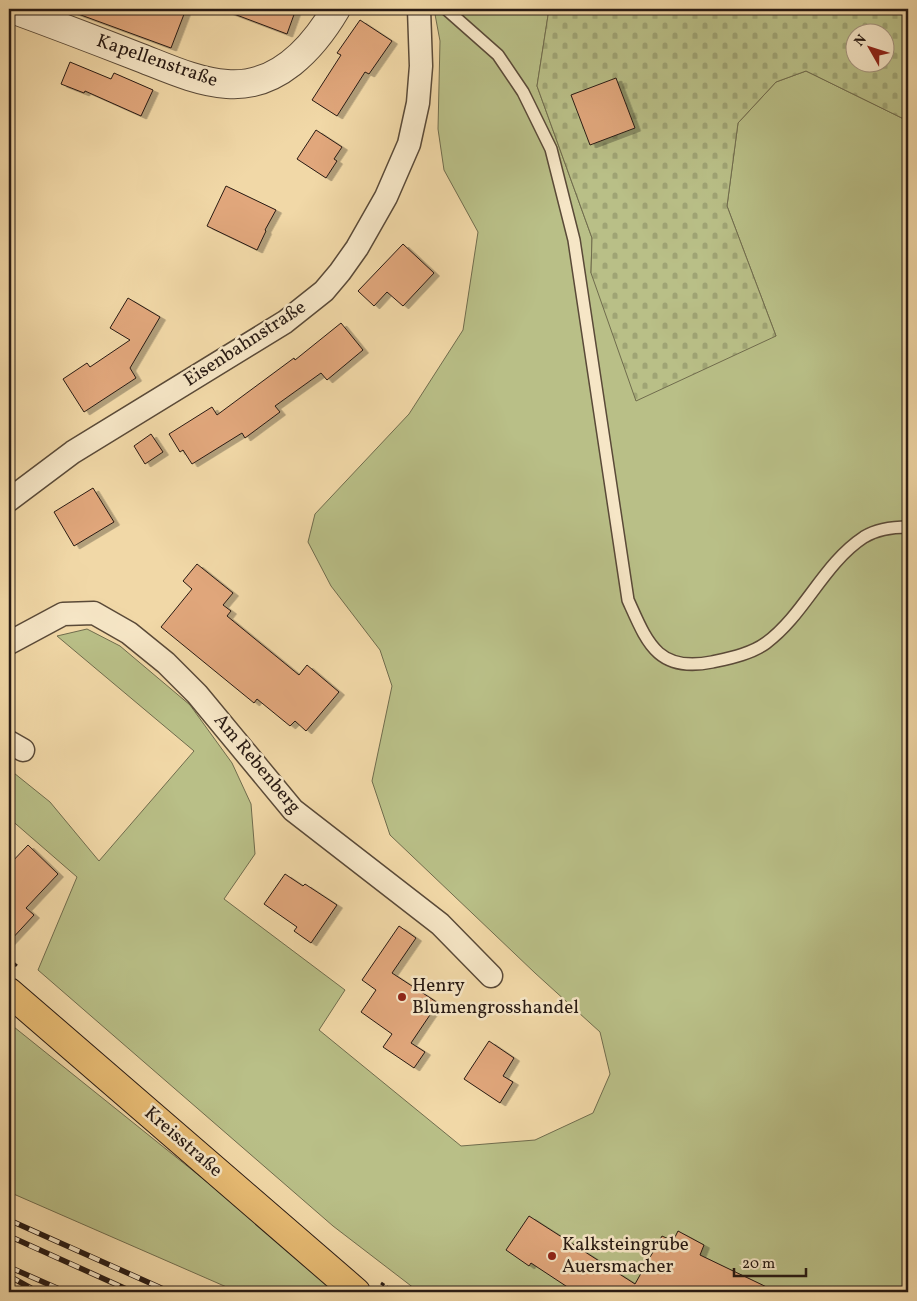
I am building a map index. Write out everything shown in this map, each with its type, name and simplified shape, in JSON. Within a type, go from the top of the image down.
[{"type":"main road","name":"Kreisstraße","points":[[9,992],[356,1292]]},
{"type":"street","name":"Kapellenstraße","points":[[12,9],[178,72],[227,84],[248,83],[288,66],[307,50],[325,29],[336,9]]},
{"type":"street","name":"Eisenbahnstraße","points":[[9,500],[72,452],[285,322],[324,291],[340,272],[357,248],[386,198],[409,144],[418,103],[421,66],[418,9]]},
{"type":"street","name":"Am Rebenberg","points":[[9,643],[63,614],[94,613],[129,633],[166,663],[197,694],[292,810],[440,924],[491,976]]},
{"type":"lane","points":[[446,9],[498,55],[523,92],[551,149],[574,240],[628,600],[644,636],[658,655],[679,662],[703,663],[746,652],[765,643],[791,620],[818,582],[839,559],[865,537],[891,527],[908,526]]},
{"type":"green space","points":[[434,9],[549,9],[537,86],[592,238],[591,273],[776,336],[727,206],[738,123],[776,82],[806,71],[908,121],[908,1292],[419,1292],[333,1226],[38,970],[77,877],[9,818],[9,769],[50,802],[99,861],[194,751],[57,636],[87,629],[120,646],[190,705],[232,763],[251,804],[255,854],[224,899],[345,990],[319,1030],[461,1146],[535,1140],[593,1113],[610,1074],[600,1032],[390,835],[372,781],[392,686],[380,650],[331,586],[308,542],[315,514],[409,414],[463,330],[478,232],[444,170],[438,129],[440,41]]},
{"type":"green space","points":[[549,9],[908,9],[908,121],[806,71],[776,82],[738,123],[727,206],[776,336],[636,401],[591,273],[592,238],[537,86]]},
{"type":"green space","points":[[9,1023],[344,1292],[238,1292],[9,1192]]},
{"type":"building","points":[[71,9],[186,9],[171,48],[70,11]]},
{"type":"building","points":[[226,9],[296,9],[287,34],[226,11]]},
{"type":"building","points":[[360,20],[392,41],[369,74],[365,72],[337,116],[312,100],[341,55],[337,53]]},
{"type":"building","points":[[70,62],[111,79],[114,73],[153,90],[141,116],[85,91],[84,93],[61,84]]},
{"type":"building","points":[[616,78],[635,128],[590,145],[571,95]]},
{"type":"building","points":[[316,130],[342,147],[334,159],[337,161],[326,178],[297,159]]},
{"type":"building","points":[[226,186],[276,210],[257,250],[207,226]]},
{"type":"building","points":[[403,244],[434,273],[403,306],[387,292],[374,306],[358,291]]},
{"type":"building","points":[[128,298],[160,317],[130,368],[136,378],[84,412],[63,379],[87,363],[90,367],[130,340],[110,328]]},
{"type":"building","points":[[341,323],[363,350],[327,380],[321,373],[275,406],[280,412],[245,438],[242,433],[192,464],[183,450],[180,452],[169,434],[212,407],[217,415],[294,358],[295,360]]},
{"type":"building","points":[[151,434],[163,452],[145,464],[134,446]]},
{"type":"building","points":[[93,488],[114,522],[74,546],[54,512]]},
{"type":"building","points":[[197,564],[233,593],[223,605],[231,611],[227,616],[299,675],[307,665],[339,692],[306,731],[295,721],[290,726],[257,699],[254,703],[161,627],[192,589],[183,581]]},
{"type":"building","points":[[28,845],[58,874],[26,908],[34,915],[9,942],[9,865]]},
{"type":"building","points":[[285,874],[303,886],[305,884],[337,905],[311,943],[294,931],[297,927],[264,904]]},
{"type":"building","points":[[399,926],[416,938],[392,973],[438,1003],[411,1043],[425,1052],[414,1068],[383,1047],[392,1034],[361,1012],[376,990],[362,980]]},
{"type":"building","points":[[489,1041],[514,1058],[503,1076],[513,1082],[500,1103],[464,1079]]},
{"type":"building","points":[[529,1216],[635,1284],[662,1236],[673,1241],[678,1231],[704,1245],[700,1255],[777,1292],[575,1292],[531,1263],[529,1266],[506,1250]]},
{"type":"railway","points":[[9,1220],[170,1292]]},
{"type":"railway","points":[[9,1236],[133,1292]]},
{"type":"railway","points":[[9,1267],[66,1292]]},
{"type":"railway","points":[[9,1276],[38,1292]]},
{"type":"place","name":"Henry Blumengrosshandel","points":[[402,997]]},
{"type":"place","name":"Kalksteingrube Auersmacher","points":[[552,1256]]}]
